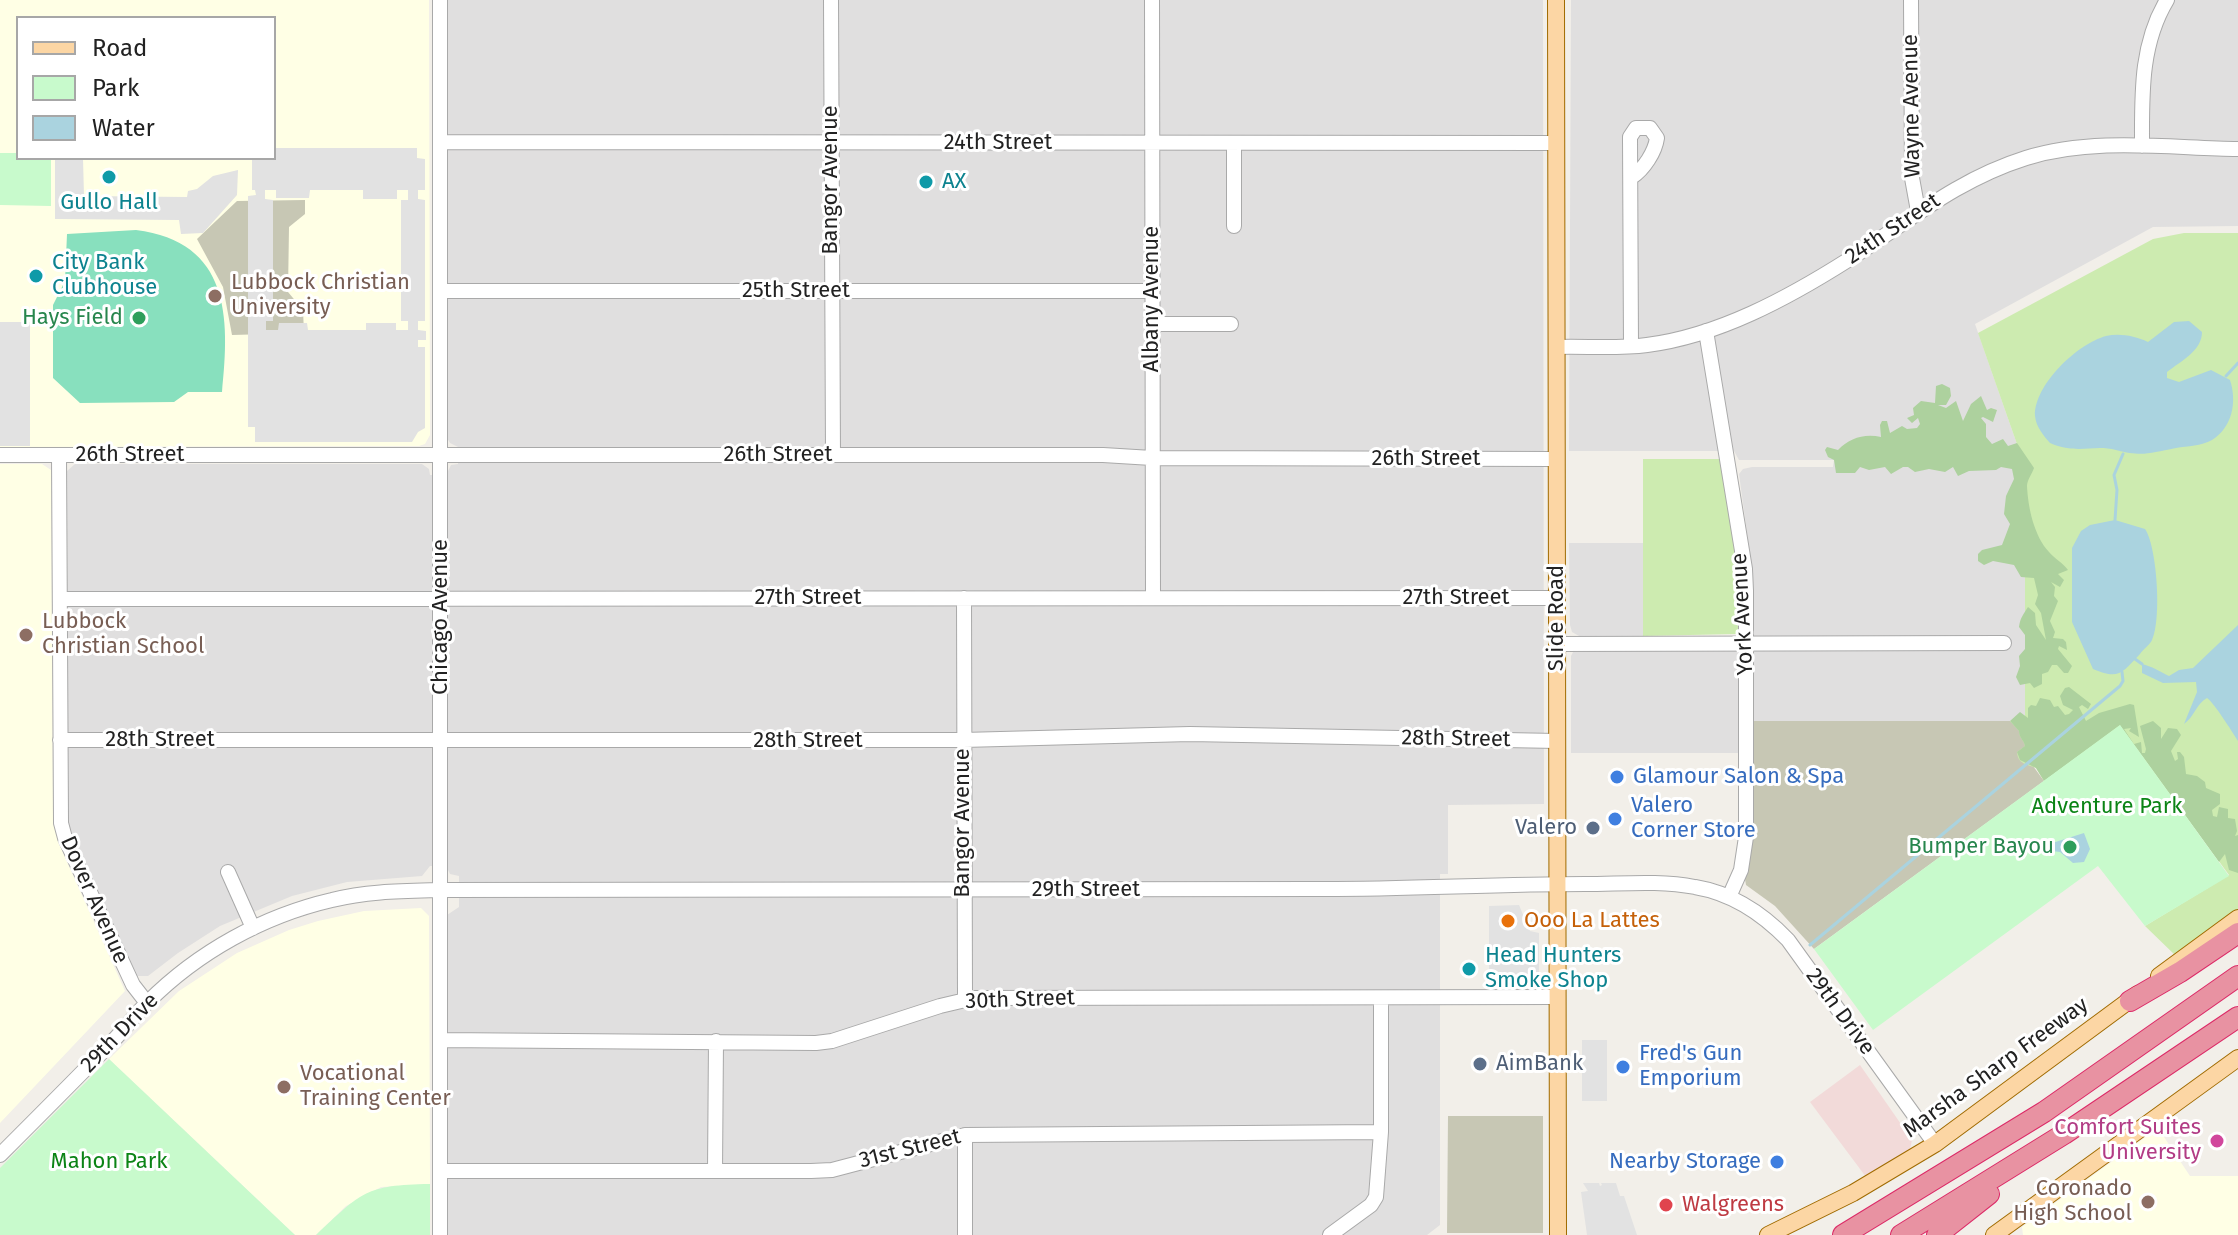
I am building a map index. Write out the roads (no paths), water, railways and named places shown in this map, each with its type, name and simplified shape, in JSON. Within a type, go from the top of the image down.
[{"type":"highway","points":[[2130,1001],[2238,933]]},
{"type":"highway","points":[[1843,1235],[2044,1112],[2238,976]]},
{"type":"highway","points":[[1901,1235],[2064,1134],[2238,1017]]},
{"type":"highway","points":[[1937,1235],[2064,1134]]},
{"type":"main road","name":"Slide Road","points":[[1556,0],[1558,1235]]},
{"type":"main road","name":"Marsha Sharp Freeway","points":[[1768,1235],[1853,1193],[1935,1144],[2238,918]]},
{"type":"main road","points":[[1994,1235],[2015,1229],[2238,1058]]},
{"type":"street","name":"Chicago Avenue","points":[[440,0],[440,1235]]},
{"type":"street","name":"Bangor Avenue","points":[[831,0],[833,455]]},
{"type":"street","name":"Albany Avenue","points":[[1152,0],[1153,598]]},
{"type":"street","name":"Wayne Avenue","points":[[1911,0],[1912,178],[1918,211]]},
{"type":"street","points":[[2142,146],[2145,55],[2151,30],[2167,0]]},
{"type":"street","name":"24th Street","points":[[440,142],[1556,143]]},
{"type":"street","points":[[1234,143],[1234,226]]},
{"type":"street","name":"24th Street","points":[[1556,347],[1631,346],[1666,342],[1706,331],[1771,304],[1805,285],[1971,179],[2030,157],[2065,149],[2142,146],[2238,149]]},
{"type":"street","points":[[1631,346],[1632,177]]},
{"type":"street","name":"25th Street","points":[[440,291],[1152,291]]},
{"type":"street","points":[[1152,324],[1231,324]]},
{"type":"street","name":"York Avenue","points":[[1706,331],[1745,569],[1746,837],[1741,870],[1729,897]]},
{"type":"street","name":"26th Street","points":[[0,455],[1103,455],[1152,458],[1556,459]]},
{"type":"street","name":"Dover Avenue","points":[[59,455],[60,812],[63,834],[133,985],[147,1003]]},
{"type":"street","name":"Bangor Avenue","points":[[964,598],[965,999]]},
{"type":"street","name":"27th Street","points":[[60,599],[1557,598]]},
{"type":"street","points":[[1557,644],[2004,643]]},
{"type":"street","name":"28th Street","points":[[60,740],[963,740],[1190,734],[1557,741]]},
{"type":"street","points":[[228,872],[253,928]]},
{"type":"street","name":"29th Street","points":[[441,890],[1408,889],[1677,884],[1729,897]]},
{"type":"street","name":"29th Drive","points":[[0,1155],[147,1003],[179,974],[210,952],[253,928],[332,899],[441,890]]},
{"type":"street","name":"29th Drive","points":[[1729,897],[1763,917],[1788,940],[1935,1144]]},
{"type":"street","name":"30th Street","points":[[440,1040],[832,1041],[965,999],[1558,997]]},
{"type":"street","points":[[1330,1235],[1371,1205],[1376,1197],[1381,1132],[1381,998]]},
{"type":"street","points":[[715,1171],[716,1041]]},
{"type":"street","name":"31st Street","points":[[440,1171],[832,1170],[965,1135],[1381,1132]]},
{"type":"street","points":[[965,1135],[965,1235]]},
{"type":"water","points":[[2189,321],[2202,332],[2201,339],[2190,355],[2167,372],[2167,378],[2179,382],[2211,370],[2230,380],[2232,413],[2219,435],[2203,444],[2146,454],[2108,448],[2069,448],[2050,443],[2035,416],[2042,392],[2059,367],[2095,340],[2106,336],[2127,336],[2148,342],[2174,322]]},
{"type":"water","points":[[2115,520],[2145,529],[2149,538],[2155,566],[2157,617],[2151,642],[2120,673],[2109,674],[2093,669],[2072,622],[2072,548],[2081,531],[2090,525]]},
{"type":"water","points":[[2238,625],[2238,741],[2207,698],[2184,724],[2197,692],[2196,682],[2163,683],[2142,673],[2142,664],[2169,676],[2179,670],[2193,668]]},
{"type":"water","name":"Bumper Bayou","points":[[2084,833],[2090,849],[2084,862],[2073,863],[2060,852],[2052,851],[2049,844]]},
{"type":"waterway","points":[[2226,376],[2238,363]]},
{"type":"waterway","points":[[2115,520],[2117,490],[2114,475],[2123,454]]},
{"type":"waterway","points":[[2135,659],[2142,664]]},
{"type":"waterway","points":[[1810,945],[2120,686],[2122,672]]},
{"type":"place","name":"Gullo Hall","points":[[109,177]]},
{"type":"place","name":"AX","points":[[926,182]]},
{"type":"place","name":"City Bank Clubhouse","points":[[36,276]]},
{"type":"place","name":"Lubbock Christian University","points":[[215,296]]},
{"type":"place","name":"Hays Field","points":[[139,318]]},
{"type":"place","name":"Lubbock Christian School","points":[[26,635]]},
{"type":"place","name":"Glamour Salon & Spa","points":[[1617,777]]},
{"type":"place","name":"Valero Corner Store","points":[[1615,819]]},
{"type":"place","name":"Valero","points":[[1593,828]]},
{"type":"place","name":"Bumper Bayou","points":[[2070,847]]},
{"type":"place","name":"Ooo La Lattes","points":[[1508,921]]},
{"type":"place","name":"Head Hunters Smoke Shop","points":[[1469,969]]},
{"type":"place","name":"AimBank","points":[[1480,1064]]},
{"type":"place","name":"Fred's Gun Emporium","points":[[1623,1067]]},
{"type":"place","name":"Vocational Training Center","points":[[284,1087]]},
{"type":"place","name":"Comfort Suites University","points":[[2217,1141]]},
{"type":"place","name":"Nearby Storage","points":[[1777,1162]]},
{"type":"place","name":"Coronado High School","points":[[2148,1202]]},
{"type":"place","name":"Walgreens","points":[[1666,1205]]},
{"type":"park label","name":"Adventure Park","points":[[2107,807]]},
{"type":"park label","name":"Mahon Park","points":[[109,1162]]}]
